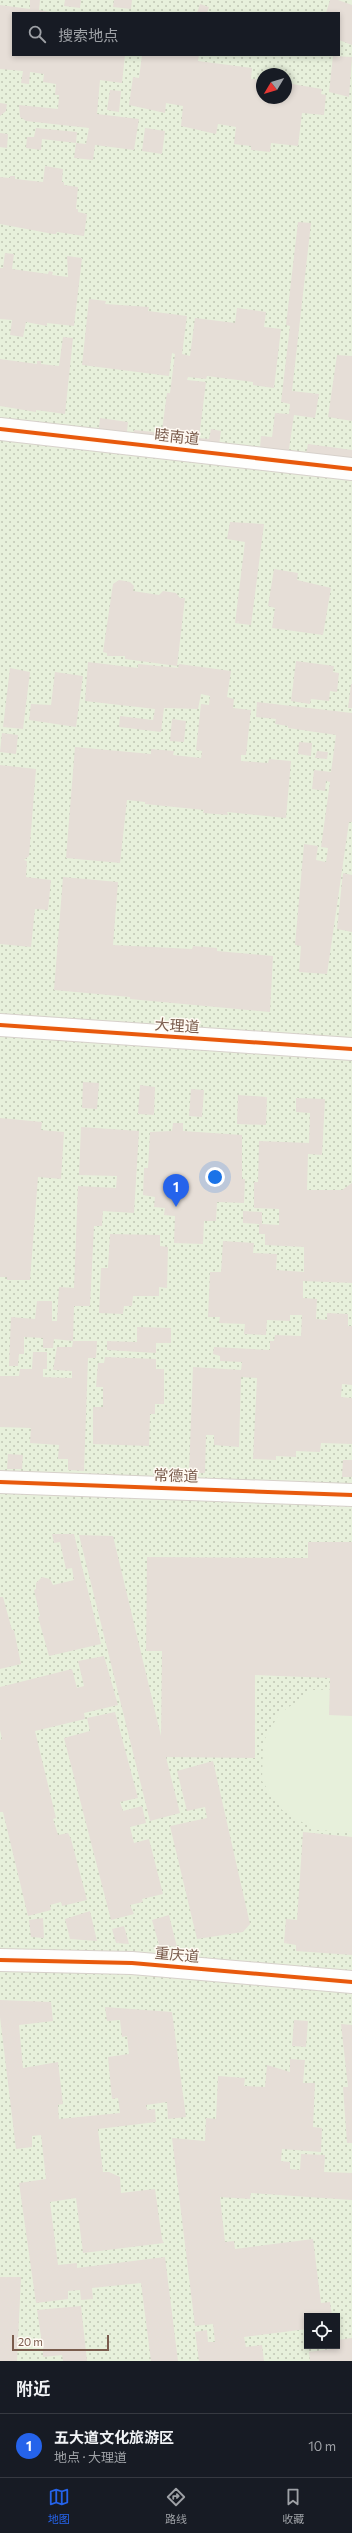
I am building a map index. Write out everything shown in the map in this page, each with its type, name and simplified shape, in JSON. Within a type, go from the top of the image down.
[{"type":"street","name":"睦南道","points":[[0,429],[352,468]]},
{"type":"street","name":"大理道","points":[[0,1025],[352,1049]]},
{"type":"street","name":"常德道","points":[[0,1482],[352,1495]]},
{"type":"street","name":"重庆道","points":[[0,1960],[132,1963],[352,1982]]},
{"type":"green space","points":[[0,0],[352,0],[352,2361],[0,2361]]},
{"type":"green space","points":[[352,1689],[352,1832],[315,1830],[282,1810],[262,1781],[263,1742],[279,1714],[313,1690]]},
{"type":"building","points":[[30,0],[40,0],[39,10],[50,12],[12,12],[12,56],[125,56],[122,83],[100,80],[97,114],[139,119],[134,150],[95,145],[93,160],[74,158],[76,143],[86,144],[89,128],[26,121],[20,117],[19,105],[58,109],[59,95],[55,95],[56,84],[43,82],[44,74],[30,72],[29,84],[21,83],[23,71],[0,69],[0,5],[30,9]]},
{"type":"building","points":[[65,0],[81,0],[80,8],[64,6]]},
{"type":"building","points":[[114,0],[132,0],[131,9],[113,7]]},
{"type":"building","points":[[330,0],[338,0],[352,5],[352,45],[340,40],[340,12],[326,12]]},
{"type":"building","points":[[200,4],[209,7],[207,12],[197,12]]},
{"type":"building","points":[[142,56],[199,56],[198,61],[252,68],[251,79],[256,79],[256,104],[292,104],[292,84],[322,89],[321,94],[326,95],[324,115],[302,113],[298,146],[271,143],[270,152],[251,150],[251,146],[234,144],[236,127],[218,124],[216,134],[181,126],[183,106],[166,103],[165,113],[129,105],[133,77],[139,78]]},
{"type":"building","points":[[333,56],[352,57],[349,97],[329,92]]},
{"type":"building","points":[[110,90],[121,91],[119,112],[107,110]]},
{"type":"building","points":[[0,103],[7,104],[6,111],[0,116]]},
{"type":"building","points":[[36,128],[77,132],[76,143],[42,139],[41,150],[26,148],[27,137],[34,137]]},
{"type":"building","points":[[145,128],[165,131],[162,154],[142,151]]},
{"type":"building","points":[[0,133],[8,134],[7,148],[0,147]]},
{"type":"building","points":[[45,166],[63,169],[62,182],[64,182],[64,185],[78,187],[76,209],[78,209],[78,212],[87,214],[84,236],[57,232],[56,234],[53,234],[0,224],[0,177],[10,178],[10,176],[15,176],[15,179],[43,182]]},
{"type":"building","points":[[298,222],[311,223],[292,391],[319,394],[315,418],[294,415],[287,462],[260,448],[261,436],[272,437],[275,413],[289,414],[290,404],[281,402],[290,326],[286,325]]},
{"type":"building","points":[[5,253],[14,254],[12,269],[48,274],[49,271],[53,272],[52,275],[68,277],[67,256],[82,258],[74,326],[47,323],[47,326],[26,322],[23,337],[10,335],[12,320],[0,319],[0,268],[3,268]]},
{"type":"building","points":[[89,299],[106,301],[105,304],[149,307],[148,311],[187,316],[182,354],[190,356],[195,318],[235,323],[237,308],[266,312],[264,327],[281,329],[274,388],[253,385],[253,382],[207,376],[206,379],[188,377],[187,380],[206,382],[199,438],[209,439],[211,429],[221,431],[219,445],[160,445],[167,393],[170,393],[175,354],[172,353],[169,376],[82,365]]},
{"type":"building","points":[[63,337],[73,338],[65,414],[36,410],[36,412],[0,406],[0,359],[37,364],[37,361],[41,361],[41,364],[59,366]]},
{"type":"building","points":[[337,355],[352,356],[352,421],[328,417]]},
{"type":"building","points":[[100,418],[128,422],[126,440],[98,436]]},
{"type":"building","points":[[134,430],[154,432],[153,443],[132,441]]},
{"type":"building","points":[[308,444],[352,450],[352,471],[304,464]]},
{"type":"building","points":[[230,522],[264,524],[251,625],[235,623],[245,542],[227,539]]},
{"type":"building","points":[[274,569],[298,573],[297,580],[331,588],[323,635],[272,628],[275,608],[268,606]]},
{"type":"building","points":[[119,580],[130,582],[134,586],[133,591],[159,595],[163,591],[176,593],[180,598],[185,598],[177,666],[125,659],[125,656],[107,656],[107,653],[103,652],[113,584]]},
{"type":"building","points":[[296,661],[334,666],[333,672],[339,673],[337,692],[330,691],[329,701],[311,699],[310,704],[291,701]]},
{"type":"building","points":[[88,662],[138,668],[138,664],[178,668],[179,664],[231,671],[227,697],[234,699],[233,708],[251,710],[246,755],[241,755],[241,761],[268,763],[269,759],[291,761],[286,818],[227,812],[228,815],[203,813],[204,810],[145,804],[145,802],[127,800],[120,863],[66,858],[75,747],[151,754],[151,749],[174,751],[173,755],[201,758],[202,751],[196,750],[201,704],[209,705],[210,696],[201,694],[198,709],[164,708],[161,732],[119,727],[120,716],[153,720],[155,709],[85,701]]},
{"type":"building","points":[[10,668],[30,672],[23,729],[3,727]]},
{"type":"building","points":[[55,672],[83,676],[76,727],[29,720],[31,704],[51,705]]},
{"type":"building","points":[[351,684],[352,708],[348,708]]},
{"type":"building","points":[[257,702],[352,713],[352,822],[349,822],[327,974],[299,972],[301,946],[295,945],[304,844],[318,846],[316,860],[326,862],[328,848],[321,847],[330,782],[326,781],[325,791],[312,789],[314,770],[331,772],[336,735],[288,728],[288,726],[275,724],[276,719],[256,717]]},
{"type":"building","points":[[172,719],[186,721],[184,742],[170,741]]},
{"type":"building","points":[[2,733],[18,735],[16,754],[0,752]]},
{"type":"building","points":[[299,742],[312,743],[311,756],[298,754]]},
{"type":"building","points":[[317,751],[328,752],[327,759],[315,758]]},
{"type":"building","points":[[0,765],[36,769],[29,856],[24,860],[27,861],[26,877],[51,880],[48,910],[35,909],[31,947],[0,944]]},
{"type":"building","points":[[343,873],[352,875],[352,932],[337,929]]},
{"type":"building","points":[[63,877],[118,882],[113,945],[192,949],[193,946],[217,948],[217,951],[273,956],[270,1012],[130,999],[130,997],[54,990]]},
{"type":"building","points":[[83,1082],[99,1083],[97,1109],[82,1108]]},
{"type":"building","points":[[140,1085],[155,1087],[154,1115],[138,1114]]},
{"type":"building","points":[[191,1089],[204,1090],[202,1117],[189,1116]]},
{"type":"building","points":[[238,1095],[267,1097],[266,1125],[237,1124]]},
{"type":"building","points":[[296,1098],[325,1099],[322,1155],[308,1154],[307,1190],[342,1190],[352,1183],[352,1283],[303,1281],[303,1298],[317,1299],[316,1319],[327,1320],[327,1313],[348,1314],[348,1326],[352,1326],[352,1385],[342,1384],[341,1397],[352,1398],[352,1444],[321,1443],[320,1452],[296,1451],[296,1457],[276,1456],[276,1460],[253,1459],[257,1378],[241,1377],[239,1447],[214,1445],[214,1435],[206,1435],[205,1473],[189,1473],[193,1367],[241,1370],[242,1362],[220,1361],[220,1356],[213,1354],[214,1347],[270,1350],[270,1341],[274,1341],[275,1335],[301,1336],[302,1315],[290,1315],[290,1321],[267,1320],[266,1335],[244,1334],[245,1324],[219,1323],[220,1317],[208,1317],[210,1272],[221,1272],[223,1241],[254,1243],[253,1253],[277,1254],[276,1270],[304,1272],[304,1247],[265,1245],[265,1234],[259,1234],[259,1224],[243,1223],[243,1211],[262,1212],[262,1224],[279,1225],[279,1209],[254,1208],[254,1182],[258,1182],[259,1141],[309,1143],[310,1113],[296,1112]]},
{"type":"building","points":[[0,1118],[42,1122],[41,1130],[64,1132],[61,1179],[38,1177],[30,1280],[7,1280],[7,1277],[0,1277]]},
{"type":"building","points":[[173,1123],[183,1123],[183,1131],[242,1135],[242,1179],[245,1179],[244,1203],[217,1202],[216,1221],[204,1221],[203,1244],[174,1243],[175,1216],[164,1215],[165,1208],[154,1207],[155,1197],[143,1195],[144,1168],[148,1168],[150,1132],[172,1131]]},
{"type":"building","points":[[81,1127],[139,1131],[134,1213],[103,1211],[102,1226],[94,1226],[90,1306],[74,1306],[73,1341],[54,1339],[53,1348],[43,1348],[43,1338],[24,1337],[24,1354],[19,1354],[18,1366],[9,1366],[11,1317],[35,1319],[37,1301],[52,1301],[52,1321],[57,1321],[59,1287],[74,1288],[78,1186],[116,1188],[117,1176],[79,1175]]},
{"type":"building","points":[[110,1234],[160,1235],[160,1246],[168,1247],[167,1288],[159,1287],[159,1296],[133,1296],[132,1306],[124,1306],[123,1314],[99,1313],[101,1268],[108,1268]]},
{"type":"building","points":[[137,1327],[171,1328],[171,1343],[156,1343],[156,1353],[107,1350],[107,1341],[137,1342]]},
{"type":"building","points":[[73,1341],[97,1341],[96,1358],[88,1358],[84,1471],[68,1470],[68,1459],[58,1459],[59,1445],[30,1443],[31,1428],[0,1427],[0,1376],[19,1376],[20,1369],[32,1369],[33,1352],[47,1352],[47,1369],[43,1369],[43,1377],[72,1378],[72,1371],[53,1370],[57,1347],[72,1347]]},
{"type":"building","points":[[105,1357],[156,1359],[156,1369],[164,1369],[164,1404],[155,1404],[155,1414],[150,1414],[149,1446],[93,1444],[93,1407],[103,1407],[103,1387],[96,1387],[98,1363],[104,1363]]},
{"type":"building","points":[[8,1454],[23,1455],[22,1469],[7,1469]]},
{"type":"building","points":[[343,1460],[352,1460],[352,1477],[342,1477]]},
{"type":"building","points":[[52,1534],[74,1534],[101,1644],[49,1656],[38,1617],[40,1616],[34,1590],[36,1589],[36,1583],[42,1577],[50,1579],[53,1585],[74,1580],[72,1568],[66,1569],[60,1542],[54,1543]]},
{"type":"building","points":[[79,1535],[113,1536],[161,1736],[162,1651],[146,1651],[147,1557],[308,1558],[308,1542],[352,1542],[352,1716],[329,1715],[330,1678],[255,1675],[255,1758],[166,1757],[180,1813],[150,1821]]},
{"type":"building","points":[[0,1597],[3,1597],[12,1630],[14,1630],[21,1664],[0,1669]]},
{"type":"building","points":[[104,1656],[118,1705],[84,1713],[85,1719],[35,1731],[56,1818],[53,1819],[58,1835],[68,1833],[71,1839],[87,1900],[62,1906],[61,1902],[50,1905],[51,1910],[28,1916],[3,1812],[0,1812],[0,1740],[2,1739],[0,1730],[0,1687],[72,1669],[77,1688],[84,1686],[78,1661]]},
{"type":"building","points":[[115,1712],[138,1798],[120,1802],[123,1811],[142,1806],[146,1823],[130,1827],[134,1843],[149,1839],[163,1894],[142,1899],[143,1902],[130,1905],[134,1914],[111,1920],[64,1738],[90,1731],[87,1718]]},
{"type":"building","points":[[213,1761],[250,1924],[243,1932],[197,1939],[170,1826],[207,1818],[205,1807],[187,1811],[177,1771]]},
{"type":"building","points":[[303,1832],[352,1837],[352,1955],[296,1951],[296,1945],[284,1943],[286,1919],[297,1920]]},
{"type":"building","points":[[90,1911],[97,1941],[70,1939],[65,1919]]},
{"type":"building","points":[[169,1915],[177,1947],[159,1945],[152,1920]]},
{"type":"building","points":[[43,1918],[44,1938],[31,1937],[29,1920]]},
{"type":"building","points":[[124,1926],[129,1944],[116,1943],[112,1929]]},
{"type":"building","points":[[0,2000],[51,2002],[53,2021],[19,2025],[23,2068],[58,2062],[63,2104],[58,2105],[59,2119],[120,2113],[118,2098],[112,2099],[108,2057],[129,2054],[127,2036],[122,2037],[120,2020],[107,2021],[105,2007],[172,2012],[186,2117],[168,2119],[167,2102],[146,2105],[147,2110],[155,2109],[156,2122],[98,2129],[103,2172],[109,2172],[120,2177],[121,2193],[155,2189],[162,2239],[164,2243],[83,2253],[76,2198],[50,2202],[58,2265],[77,2263],[77,2268],[165,2257],[178,2361],[151,2361],[141,2283],[92,2288],[93,2299],[81,2300],[80,2290],[68,2291],[68,2299],[36,2303],[19,2183],[46,2179],[41,2135],[32,2136],[32,2147],[16,2149],[0,2017]]},
{"type":"building","points":[[294,2020],[308,2021],[306,2047],[292,2046]]},
{"type":"building","points":[[341,2024],[352,2025],[352,2143],[347,2143],[343,2087],[348,2087]]},
{"type":"building","points":[[290,2059],[305,2060],[303,2083],[315,2083],[313,2127],[322,2128],[321,2152],[282,2149],[281,2161],[290,2162],[290,2169],[300,2170],[301,2154],[325,2155],[324,2172],[352,2173],[352,2200],[251,2193],[250,2199],[220,2197],[225,2242],[234,2241],[235,2249],[313,2239],[321,2303],[330,2302],[332,2313],[304,2313],[304,2329],[244,2337],[246,2347],[262,2345],[264,2361],[199,2361],[195,2332],[207,2330],[208,2342],[215,2342],[213,2324],[195,2326],[172,2138],[205,2141],[206,2118],[216,2119],[218,2076],[245,2078],[244,2086],[265,2087],[267,2065],[290,2072]]},
{"type":"building","points":[[0,2277],[21,2277],[17,2361],[0,2361]]},
{"type":"building","points":[[81,2306],[87,2361],[63,2361],[62,2355],[43,2357],[43,2343],[37,2310]]},
{"type":"building","points":[[352,2338],[352,2361],[310,2361],[309,2352],[340,2349],[340,2340]]},
{"type":"cycle path","points":[[0,429],[352,469]]},
{"type":"cycle path","points":[[0,1025],[352,1049]]},
{"type":"cycle path","points":[[0,1482],[352,1495]]},
{"type":"cycle path","points":[[0,1960],[132,1963],[352,1982]]},
{"type":"place","name":"五大道文化旅游区","points":[[176,1207]]}]
